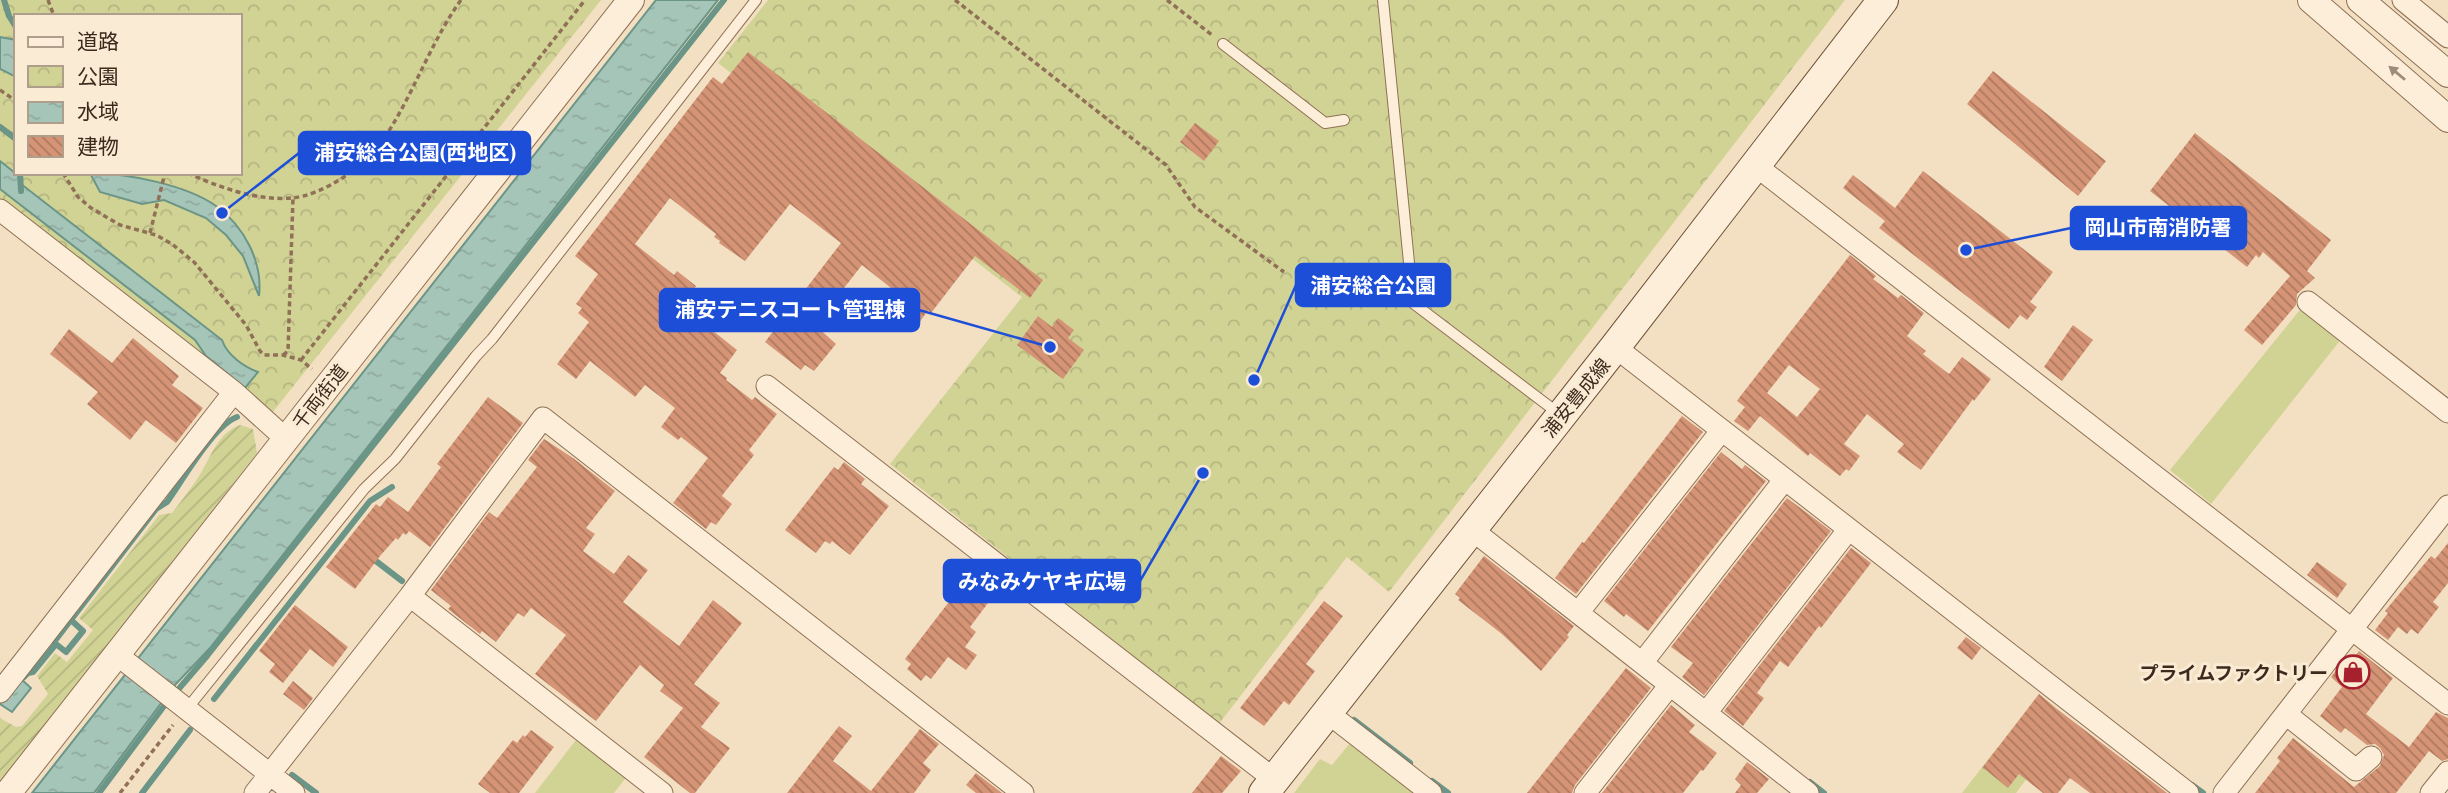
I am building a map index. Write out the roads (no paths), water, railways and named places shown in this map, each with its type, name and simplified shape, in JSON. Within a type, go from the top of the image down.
[{"type":"main road","name":"浦安豊成線","points":[[1270,786],[1884,0]]},
{"type":"street","name":"千両街道","points":[[8,793],[123,659],[286,439],[631,0]]},
{"type":"street","points":[[2311,0],[2448,119]]},
{"type":"street","points":[[2360,0],[2448,74]]},
{"type":"street","points":[[2403,0],[2448,37]]},
{"type":"street","points":[[1755,165],[2448,704]]},
{"type":"street","points":[[0,210],[234,392],[286,439]]},
{"type":"street","points":[[2308,302],[2448,412]]},
{"type":"street","points":[[1615,347],[2188,793]]},
{"type":"street","points":[[766,386],[1270,786]]},
{"type":"street","points":[[0,692],[234,392]]},
{"type":"street","points":[[255,793],[410,596],[543,418],[1023,793]]},
{"type":"street","points":[[1578,613],[1722,430]]},
{"type":"street","points":[[1642,663],[1785,479]]},
{"type":"street","points":[[2224,793],[2448,506]]},
{"type":"street","points":[[1471,528],[1808,793]]},
{"type":"street","points":[[1706,713],[1849,529]]},
{"type":"street","points":[[410,596],[662,793]]},
{"type":"street","points":[[123,659],[294,793]]},
{"type":"street","points":[[1585,793],[1670,685]]},
{"type":"street","points":[[1328,713],[1432,793]]},
{"type":"street","points":[[2286,714],[2356,770],[2371,757]]},
{"type":"street","points":[[2431,793],[2448,772]]},
{"type":"lane","points":[[181,706],[364,489],[395,458],[492,339],[756,0]]},
{"type":"lane","points":[[1383,0],[1413,303],[1561,415]]},
{"type":"lane","points":[[1223,44],[1325,123],[1344,120]]},
{"type":"water","points":[[656,0],[718,0],[210,648],[174,686],[94,793],[32,793]]},
{"type":"water","points":[[0,37],[14,40],[14,76],[0,69]]},
{"type":"water","points":[[0,161],[14,175],[19,176],[21,184],[222,340],[237,360],[258,372],[245,388],[206,356],[195,340],[0,189]]},
{"type":"water","points":[[91,175],[121,175],[173,186],[216,206],[243,234],[255,258],[259,296],[243,256],[226,235],[206,218],[164,200],[142,204],[100,192]]},
{"type":"water","points":[[20,678],[31,688],[12,712],[0,704]]},
{"type":"waterway","points":[[4,0],[14,24]]},
{"type":"waterway","points":[[99,793],[164,706],[207,656],[724,0]]},
{"type":"waterway","points":[[0,127],[14,138]]},
{"type":"waterway","points":[[20,175],[21,191]]},
{"type":"waterway","points":[[23,678],[33,672],[56,644],[54,642],[156,509],[167,502],[218,431],[237,417]]},
{"type":"waterway","points":[[214,699],[370,501],[392,487]]},
{"type":"waterway","points":[[372,558],[402,581]]},
{"type":"waterway","points":[[56,644],[66,652],[83,631],[71,620]]},
{"type":"waterway","points":[[1354,720],[1410,763]]},
{"type":"waterway","points":[[142,793],[190,730]]},
{"type":"waterway","points":[[292,775],[316,793]]},
{"type":"waterway","points":[[1432,781],[1448,793]]},
{"type":"waterway","points":[[1810,782],[1824,793]]},
{"type":"waterway","points":[[2192,785],[2203,793]]},
{"type":"place","name":"浦安総合公園(西地区)","points":[[222,213]]},
{"type":"place","name":"岡山市南消防署","points":[[1966,250]]},
{"type":"place","name":"浦安テニスコート管理棟","points":[[1050,347]]},
{"type":"place","name":"浦安総合公園","points":[[1254,380]]},
{"type":"place","name":"みなみケヤキ広場","points":[[1203,473]]},
{"type":"place","name":"プライムファクトリー","points":[[2353,672]]}]
